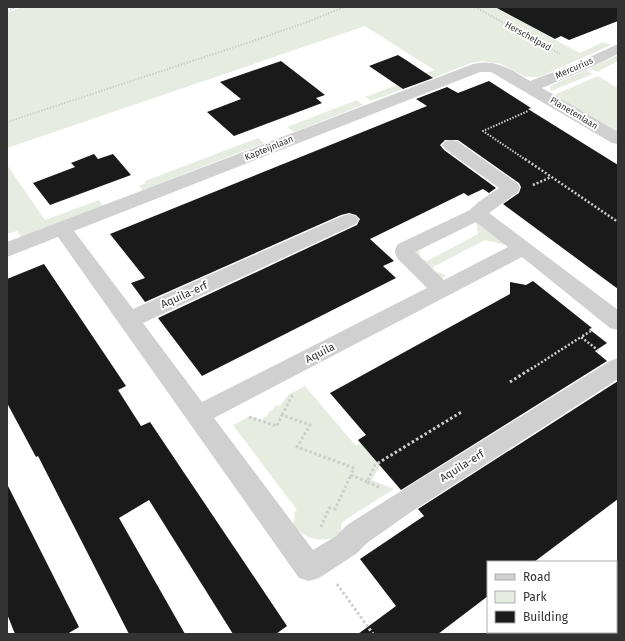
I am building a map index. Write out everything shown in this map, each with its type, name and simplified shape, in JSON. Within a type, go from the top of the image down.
[{"type":"street","name":"Mercurius","points":[[530,87],[582,66],[618,48]]},
{"type":"street","name":"Kapteijnlaan","points":[[7,250],[63,230],[471,68],[487,66],[494,67],[530,87]]},
{"type":"street","name":"Planetenlaan","points":[[530,87],[618,139]]},
{"type":"street","points":[[442,290],[405,254],[405,249],[477,214],[484,207],[511,188],[451,145]]},
{"type":"street","points":[[477,214],[618,322]]},
{"type":"street","name":"Aquila-erf","points":[[128,320],[349,220]]},
{"type":"street","points":[[63,230],[128,320],[201,414],[312,564]]},
{"type":"street","name":"Aquila","points":[[201,414],[523,248]]},
{"type":"street","name":"Aquila-erf","points":[[312,564],[346,545],[357,534],[395,509],[618,367]]},
{"type":"path","points":[[7,11],[16,7]]},
{"type":"path","points":[[7,122],[250,42],[310,21],[344,7]]},
{"type":"path","name":"Herschelpad","points":[[475,7],[582,66]]},
{"type":"path","points":[[534,109],[483,131],[618,222]]},
{"type":"path","points":[[534,185],[551,176]]},
{"type":"path","points":[[510,382],[581,337]]},
{"type":"path","points":[[367,482],[375,465],[463,411]]},
{"type":"path","points":[[201,414],[233,421],[243,415],[277,426],[282,415],[310,426],[298,448],[354,468],[335,509],[329,508],[312,564],[373,634]]},
{"type":"path","points":[[351,476],[384,489]]},
{"type":"green space","points":[[23,7],[494,7],[580,53],[603,42],[611,45],[539,77],[526,77],[501,64],[483,61],[471,63],[420,83],[414,78],[434,70],[365,26],[7,148],[7,13]]},
{"type":"green space","points":[[618,55],[618,61],[597,72],[590,68]]},
{"type":"green space","points":[[586,70],[593,74],[551,91],[550,87],[552,85]]},
{"type":"green space","points":[[598,76],[618,88],[618,133],[554,95]]},
{"type":"green space","points":[[397,85],[403,89],[371,101],[365,97]]},
{"type":"green space","points":[[357,100],[363,105],[294,132],[287,127]]},
{"type":"green space","points":[[258,138],[264,143],[143,190],[139,186],[146,183],[145,181]]},
{"type":"green space","points":[[7,165],[45,220],[99,200],[103,206],[21,237],[17,231],[7,234]]},
{"type":"green space","points":[[476,221],[506,245],[485,240],[433,267],[434,271],[446,275],[442,278],[412,253],[419,250],[421,259],[427,261],[478,234]]},
{"type":"green space","points":[[305,386],[356,446],[361,443],[380,465],[372,480],[394,489],[342,522],[340,533],[330,539],[308,537],[293,525],[294,512],[297,510],[233,425],[250,416],[262,420],[276,405],[280,406],[288,395]]},
{"type":"green space","points":[[617,588],[618,634],[582,634],[581,633],[617,633]]},
{"type":"building","points":[[495,7],[618,7],[618,21],[569,40],[561,36],[555,39]]},
{"type":"building","points":[[398,55],[433,78],[403,89],[369,66]]},
{"type":"building","points":[[281,61],[325,95],[316,98],[322,103],[234,136],[207,112],[241,99],[220,82]]},
{"type":"building","points":[[489,81],[531,108],[528,109],[618,165],[618,289],[503,204],[519,193],[521,187],[519,183],[458,140],[445,140],[440,145],[444,150],[496,188],[489,193],[483,189],[468,196],[464,193],[370,239],[394,261],[383,266],[396,278],[202,376],[158,318],[357,225],[360,219],[356,215],[349,213],[341,215],[145,302],[131,283],[145,278],[110,234],[427,106],[416,99],[447,87],[458,93]]},
{"type":"building","points":[[94,154],[98,159],[113,154],[131,175],[50,205],[33,183],[75,167],[71,163]]},
{"type":"building","points":[[44,264],[126,386],[118,390],[141,426],[150,422],[287,626],[276,634],[233,634],[149,500],[119,518],[185,634],[129,634],[38,456],[36,457],[7,403],[7,279]]},
{"type":"building","points":[[533,281],[592,328],[589,329],[607,343],[595,351],[607,361],[401,490],[358,440],[366,435],[330,393],[510,294],[510,282],[526,285]]},
{"type":"building","points":[[618,381],[618,499],[535,561],[487,561],[487,597],[438,634],[358,634],[396,606],[360,559],[424,516],[418,509]]},
{"type":"building","points":[[7,484],[79,627],[67,634],[15,634],[7,614]]}]
